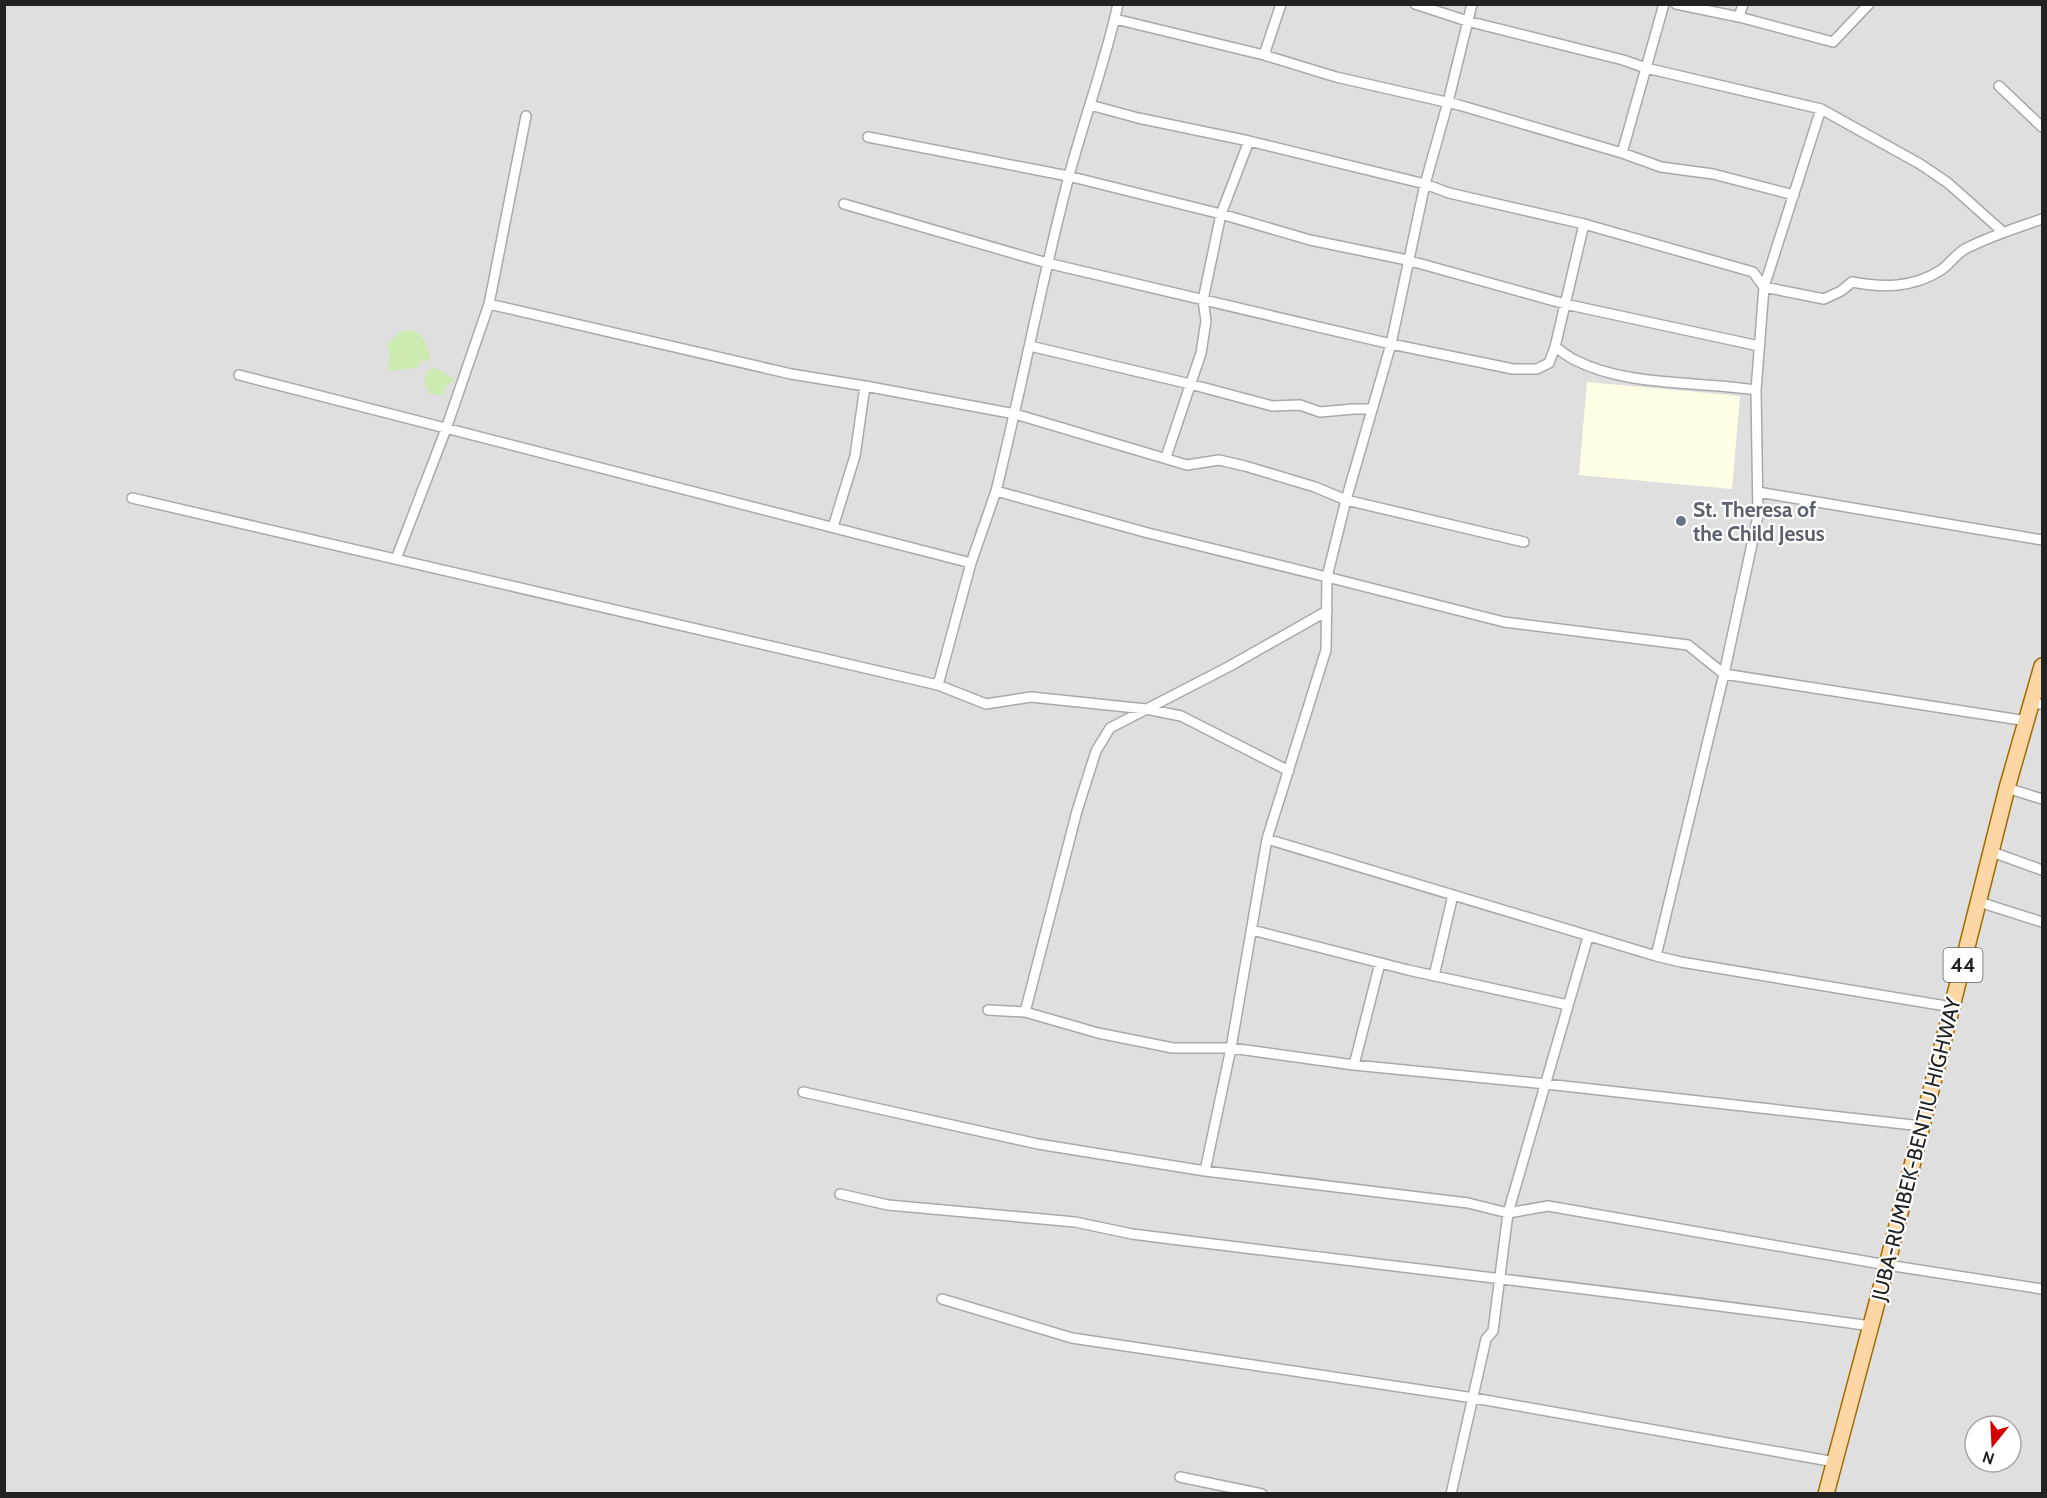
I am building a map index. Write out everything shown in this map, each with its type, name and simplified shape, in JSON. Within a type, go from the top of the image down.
[{"type":"main road","name":"JUBA-RUMBEK-BENTIU HIGHWAY","points":[[1827,1494],[2007,788],[2027,721],[2038,704],[2043,666]]},
{"type":"street","points":[[938,686],[971,563],[996,491],[1068,176],[1118,4]]},
{"type":"street","points":[[1264,55],[1281,4]]},
{"type":"street","points":[[1415,4],[1467,21],[1623,60],[1646,68],[1821,110],[1920,164],[1948,183],[2003,232]]},
{"type":"street","points":[[1205,1171],[1230,1048],[1267,839],[1326,650],[1327,577],[1346,500],[1391,344],[1407,260],[1425,184],[1472,4]]},
{"type":"street","points":[[1622,153],[1664,4]]},
{"type":"street","points":[[1676,4],[1739,17],[1833,42],[1869,4]]},
{"type":"street","points":[[1739,17],[1743,4]]},
{"type":"street","points":[[1115,20],[1264,55],[1336,77],[1448,102],[1622,153],[1661,167],[1713,174],[1794,195]]},
{"type":"street","points":[[1999,86],[2043,127]]},
{"type":"street","points":[[1090,105],[1138,118],[1249,141],[1425,184],[1449,193],[1584,224],[1753,272],[1764,286],[1824,299],[1841,291],[1852,282],[1875,286],[1913,284],[1942,270],[1962,250],[2003,232],[2043,219]]},
{"type":"street","points":[[1656,956],[1724,674],[1758,516],[1756,390],[1764,286],[1821,110]]},
{"type":"street","points":[[396,559],[446,429],[489,304],[526,116]]},
{"type":"street","points":[[868,137],[1068,176],[1221,214],[1310,240],[1407,260],[1565,304],[1759,346]]},
{"type":"street","points":[[1166,457],[1201,353],[1206,321],[1203,300],[1221,214],[1249,141]]},
{"type":"street","points":[[844,204],[1047,263],[1391,344],[1513,369],[1537,369],[1549,363],[1556,347],[1584,224]]},
{"type":"street","points":[[489,304],[791,374],[1015,414],[1187,465],[1219,460],[1316,487],[1346,500],[1524,542]]},
{"type":"street","points":[[1030,346],[1272,406],[1300,405],[1320,412],[1372,409]]},
{"type":"street","points":[[1556,347],[1574,360],[1623,376],[1756,390]]},
{"type":"street","points":[[239,375],[971,563]]},
{"type":"street","points":[[833,527],[855,456],[865,386]]},
{"type":"street","points":[[996,491],[1504,622],[1688,645],[1724,674],[2027,721]]},
{"type":"street","points":[[1758,492],[2043,540]]},
{"type":"street","points":[[132,498],[938,686],[986,704],[1031,697],[1146,709],[1181,716],[1289,771]]},
{"type":"street","points":[[1025,1012],[1077,811],[1096,750],[1110,728],[1230,666],[1327,611]]},
{"type":"street","points":[[2007,788],[2043,799]]},
{"type":"street","points":[[1267,839],[1656,956],[1953,1007]]},
{"type":"street","points":[[1992,852],[2043,870]]},
{"type":"street","points":[[1434,976],[1453,895]]},
{"type":"street","points":[[1979,902],[2043,922]]},
{"type":"street","points":[[1252,930],[1434,976],[1568,1005]]},
{"type":"street","points":[[1451,1494],[1486,1339],[1493,1331],[1508,1213],[1588,937]]},
{"type":"street","points":[[1354,1065],[1380,963]]},
{"type":"street","points":[[988,1010],[1025,1012],[1098,1034],[1173,1048],[1230,1048],[1354,1065],[1922,1126]]},
{"type":"street","points":[[803,1092],[1038,1144],[1205,1171],[1468,1203],[1508,1213],[1548,1206],[1887,1265],[2043,1289]]},
{"type":"street","points":[[840,1194],[888,1205],[1075,1222],[1132,1234],[1501,1280],[1692,1301],[1871,1326]]},
{"type":"street","points":[[942,1299],[1072,1338],[1474,1398],[1835,1462]]},
{"type":"street","points":[[1180,1477],[1262,1494]]},
{"type":"shaded area","points":[[5,5],[2042,5],[2042,1493],[5,1494]]},
{"type":"shaded area","points":[[1587,382],[1740,396],[1732,489],[1579,475]]},
{"type":"green space","points":[[411,330],[422,337],[431,358],[426,362],[422,358],[418,368],[388,371],[390,358],[387,343],[399,332]]},
{"type":"green space","points":[[436,368],[450,376],[454,382],[447,384],[442,396],[429,393],[425,384],[428,370]]},
{"type":"place","name":"St. Theresa of the Child Jesus","points":[[1681,521]]}]
